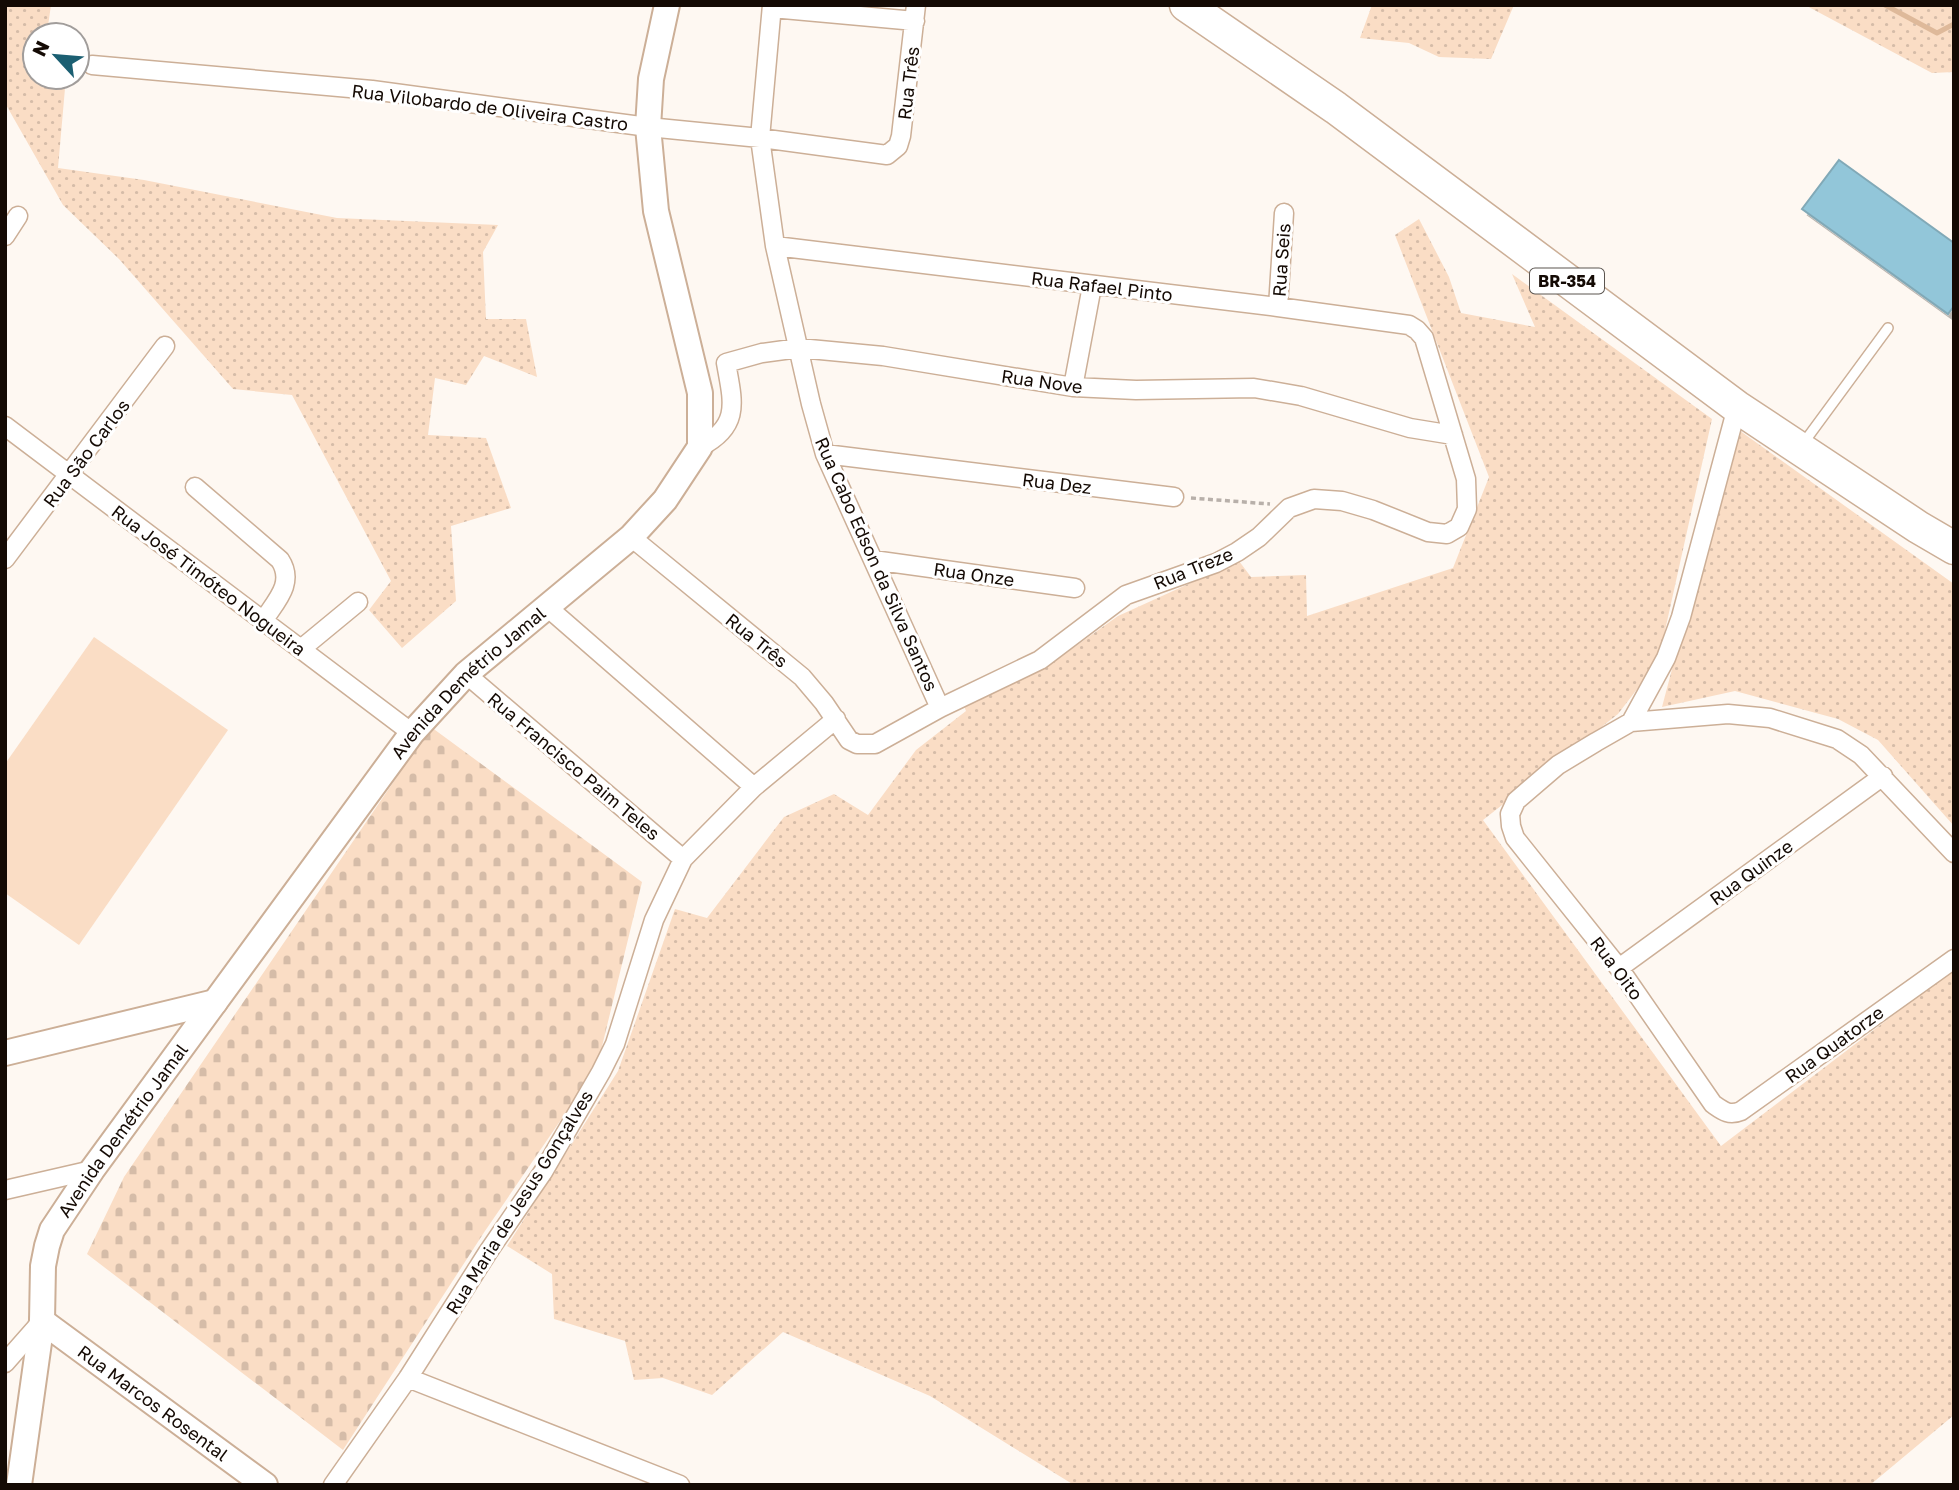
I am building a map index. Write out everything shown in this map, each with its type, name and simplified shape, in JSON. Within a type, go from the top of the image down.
[{"type":"highway","name":"BR-354","points":[[1186,5],[1336,108],[1737,407],[1954,548]]},
{"type":"street","points":[[667,5],[651,79],[648,127],[656,211],[700,393],[700,447]]},
{"type":"street","points":[[772,7],[916,13]]},
{"type":"street","name":"Rua Cabo Edson da Silva Santos","points":[[772,7],[760,138],[775,246],[811,404],[825,454],[940,708]]},
{"type":"street","name":"Rua Três","points":[[887,155],[898,146],[901,136],[916,13]]},
{"type":"street","name":"Rua Vilobardo de Oliveira Castro","points":[[92,65],[372,90],[648,127],[760,138],[887,155]]},
{"type":"street","name":"Rua Seis","points":[[1279,307],[1284,213]]},
{"type":"street","points":[[5,236],[18,216]]},
{"type":"street","name":"Rua Rafael Pinto","points":[[775,246],[1398,323],[1417,330],[1424,338]]},
{"type":"street","points":[[1073,387],[1092,286]]},
{"type":"street","name":"Rua Treze","points":[[875,744],[940,708],[1040,660],[1126,595],[1216,563],[1237,552],[1259,537],[1289,508],[1314,499],[1342,501],[1428,531],[1447,534],[1460,527],[1467,509],[1466,479],[1424,338]]},
{"type":"street","name":"Rua São Carlos","points":[[5,559],[165,346]]},
{"type":"street","name":"Rua Nove","points":[[700,447],[714,440],[727,424],[733,403],[726,363],[799,348],[883,356],[1073,387],[1136,390],[1254,388],[1301,396],[1387,422],[1453,435]]},
{"type":"street","points":[[1632,722],[1666,658],[1681,617],[1737,407]]},
{"type":"street","name":"Rua José Timóteo Nogueira","points":[[5,426],[412,733]]},
{"type":"street","name":"Avenida Demétrio Jamal","points":[[19,1485],[43,1321],[43,1266],[52,1230],[92,1170],[412,733],[466,674],[631,537],[665,500],[700,447]]},
{"type":"street","name":"Rua Dez","points":[[825,454],[1174,497]]},
{"type":"street","points":[[194,487],[280,560],[286,569],[284,587],[263,621]]},
{"type":"street","name":"Rua Três","points":[[631,537],[802,677],[836,719],[849,740],[857,744],[875,744]]},
{"type":"street","name":"Rua Onze","points":[[873,560],[1075,589]]},
{"type":"street","points":[[301,649],[358,602]]},
{"type":"street","points":[[546,606],[754,787]]},
{"type":"street","name":"Rua Francisco Paim Teles","points":[[466,674],[683,859]]},
{"type":"street","points":[[1632,722],[1728,714],[1770,718],[1837,739],[1861,755],[1883,776],[1954,853]]},
{"type":"street","name":"Rua Maria de Jesus Gonçalves","points":[[333,1485],[408,1378],[542,1172],[601,1072],[615,1044],[654,920],[683,859],[754,787],[836,719]]},
{"type":"street","name":"Rua Oito","points":[[1632,722],[1558,765],[1516,801],[1510,814],[1511,826],[1515,838],[1619,968],[1713,1104]]},
{"type":"street","name":"Rua Quinze","points":[[1619,968],[1883,776]]},
{"type":"street","name":"Rua Quatorze","points":[[1713,1104],[1725,1113],[1734,1114],[1741,1111],[1954,959]]},
{"type":"street","points":[[5,1053],[215,1002]]},
{"type":"street","points":[[5,1190],[92,1170]]},
{"type":"street","points":[[5,1363],[43,1321]]},
{"type":"street","name":"Rua Marcos Rosental","points":[[43,1321],[265,1485]]},
{"type":"street","points":[[408,1378],[680,1485]]},
{"type":"lane","points":[[1799,449],[1888,328]]},
{"type":"path","points":[[1174,497],[1262,502],[1289,508]]},
{"type":"green space","points":[[5,5],[51,5],[49,21],[21,21],[21,91],[65,91],[58,168],[144,180],[337,218],[498,225],[483,252],[486,319],[526,319],[537,377],[484,356],[466,385],[435,378],[428,435],[486,438],[511,508],[451,526],[456,601],[402,648],[369,610],[391,581],[292,395],[233,389],[119,259],[63,205],[5,103]]},
{"type":"green space","points":[[1372,5],[1514,5],[1491,59],[1439,57],[1409,43],[1360,38]]},
{"type":"green space","points":[[1805,5],[1954,5],[1954,72],[1932,73]]},
{"type":"green space","points":[[1419,219],[1449,277],[1461,313],[1535,327],[1512,274],[1712,419],[1658,662],[1618,714],[1483,820],[1721,1146],[1954,969],[1954,1415],[1870,1485],[1074,1485],[930,1396],[783,1332],[712,1395],[663,1378],[634,1380],[625,1341],[554,1319],[552,1274],[507,1246],[618,1071],[675,909],[707,918],[784,817],[834,794],[868,815],[916,750],[966,711],[961,699],[1045,668],[1118,616],[1239,561],[1251,577],[1306,575],[1307,616],[1453,568],[1489,477],[1395,235]]},
{"type":"green space","points":[[1736,428],[1954,584],[1954,826],[1878,740],[1838,719],[1735,691],[1662,707]]},
{"type":"green space","points":[[94,637],[228,730],[79,945],[5,893],[5,764]]},
{"type":"green space","points":[[431,727],[642,882],[597,1067],[485,1231],[343,1450],[87,1254],[124,1177]]},
{"type":"building","points":[[1839,160],[1954,243],[1954,306],[1948,314],[1802,209]]},
{"type":"waterway","points":[[1885,5],[1937,33],[1954,24]]}]
